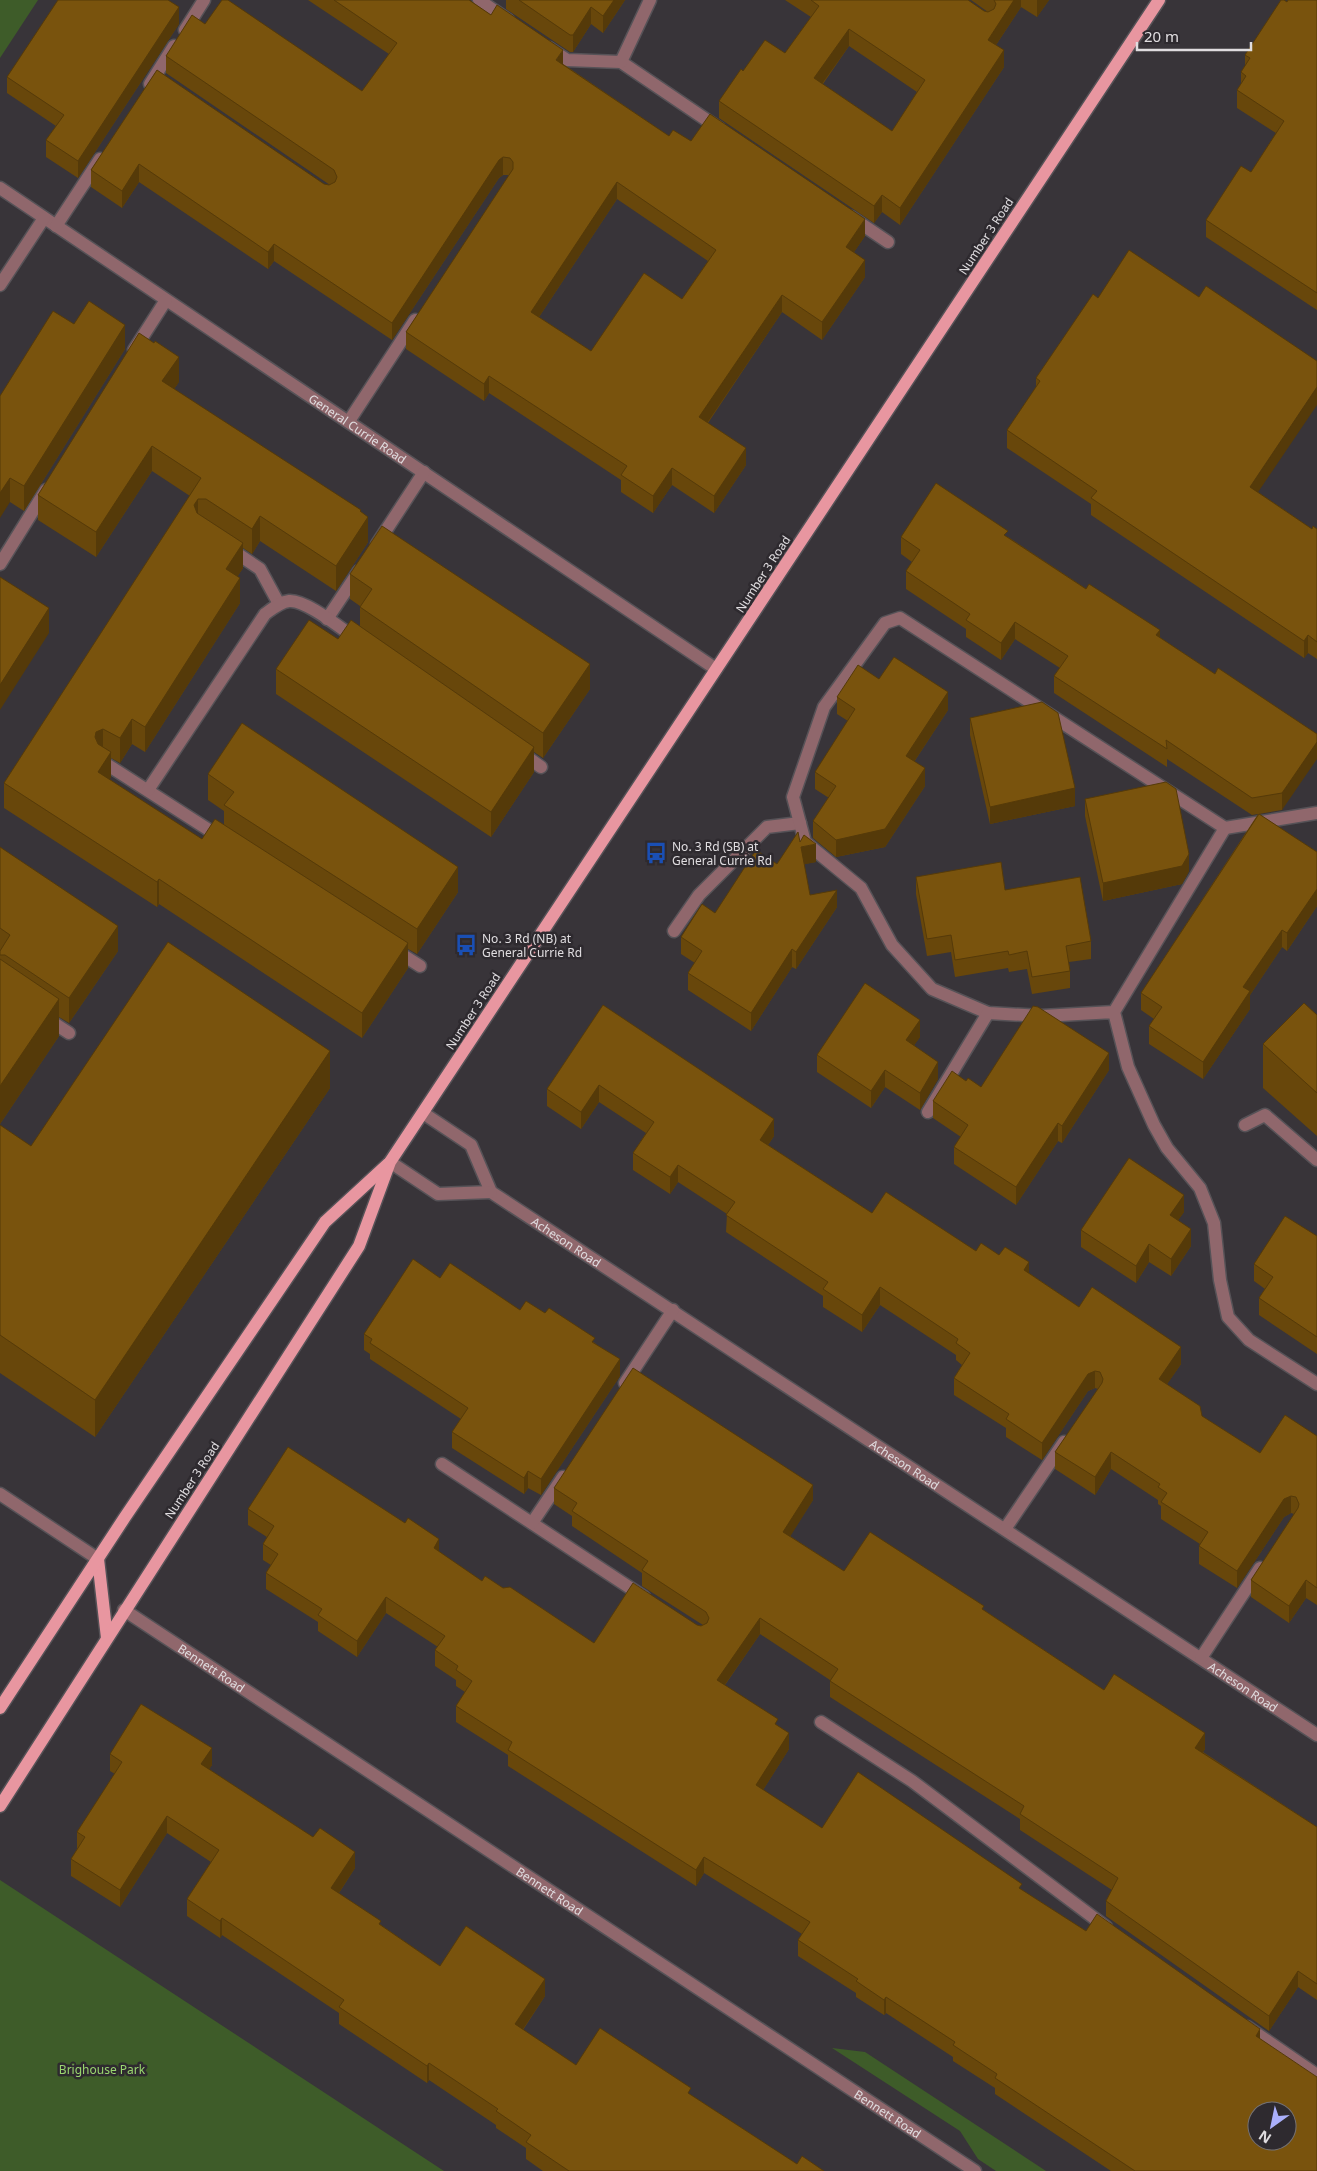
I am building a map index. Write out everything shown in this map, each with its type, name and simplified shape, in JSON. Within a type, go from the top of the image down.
[{"type":"main road","name":"Number 3 Road","points":[[0,1708],[325,1222],[390,1162],[1158,0]]},
{"type":"main road","name":"Number 3 Road","points":[[0,1806],[359,1246],[390,1162]]},
{"type":"main road","points":[[98,1559],[106,1638]]},
{"type":"street","points":[[144,93],[159,79],[204,0]]},
{"type":"street","points":[[479,0],[519,27]]},
{"type":"street","points":[[621,62],[650,0]]},
{"type":"street","points":[[535,38],[567,60],[621,62],[734,138]]},
{"type":"street","points":[[56,226],[106,151]]},
{"type":"street","name":"General Currie Road","points":[[0,188],[716,669]]},
{"type":"street","points":[[840,209],[888,242]]},
{"type":"street","points":[[0,285],[44,218]]},
{"type":"street","points":[[128,359],[166,300]]},
{"type":"street","points":[[349,421],[424,306]]},
{"type":"street","points":[[327,619],[424,472]]},
{"type":"street","points":[[0,564],[51,482]]},
{"type":"street","points":[[219,542],[260,569],[279,604]]},
{"type":"street","points":[[148,790],[265,614],[279,604],[290,601],[301,603],[368,648]]},
{"type":"street","points":[[1114,1012],[1042,1016],[988,1013],[932,989],[892,946],[861,888],[805,842],[793,797],[824,707],[886,623],[900,618],[1224,828],[1317,813]]},
{"type":"street","points":[[508,744],[541,767]]},
{"type":"street","points":[[103,762],[230,843]]},
{"type":"street","points":[[674,931],[699,895],[767,828],[800,823]]},
{"type":"street","points":[[1224,828],[1114,1012],[1128,1067],[1154,1124],[1167,1148],[1200,1188],[1214,1223],[1220,1280],[1228,1317],[1249,1340],[1317,1384]]},
{"type":"street","points":[[387,944],[420,966]]},
{"type":"street","points":[[38,1013],[69,1033]]},
{"type":"street","points":[[928,1112],[988,1013]]},
{"type":"street","points":[[390,1162],[438,1194],[491,1192],[471,1145],[423,1113]]},
{"type":"street","points":[[1245,1125],[1265,1115],[1317,1160]]},
{"type":"street","name":"Acheson Road","points":[[491,1192],[1317,1735]]},
{"type":"street","points":[[619,1392],[673,1310]]},
{"type":"street","points":[[1005,1530],[1074,1427]]},
{"type":"street","points":[[442,1464],[652,1602]]},
{"type":"street","points":[[532,1523],[570,1466]]},
{"type":"street","points":[[0,1494],[98,1559]]},
{"type":"street","points":[[1201,1658],[1265,1561]]},
{"type":"street","name":"Bennett Road","points":[[124,1610],[975,2171]]},
{"type":"street","points":[[820,1722],[912,1781],[1114,1932]]},
{"type":"street","points":[[1238,2021],[1317,2075]]},
{"type":"green space","points":[[0,0],[38,0],[0,58]]},
{"type":"green space","name":"Brighouse Park","points":[[0,1880],[444,2171],[0,2171]]},
{"type":"green space","points":[[832,2048],[865,2052],[1046,2171],[996,2171],[978,2159],[960,2131]]},
{"type":"building","points":[[58,0],[168,0],[179,7],[78,161],[46,140],[64,115],[7,77]]},
{"type":"building","points":[[222,0],[228,0],[362,91],[397,43],[334,0],[469,0],[491,15],[497,5],[563,50],[556,60],[669,136],[673,130],[691,141],[710,114],[865,219],[846,247],[865,260],[822,322],[782,295],[699,417],[746,448],[714,496],[672,468],[653,496],[621,475],[627,466],[489,376],[484,384],[406,332],[513,169],[513,162],[510,158],[503,157],[499,160],[392,323],[274,244],[268,252],[139,164],[122,191],[91,170],[157,70],[324,184],[329,185],[335,182],[337,177],[334,170],[166,56],[192,15],[205,24]],"holes":[[[617,182],[716,250],[682,299],[644,273],[591,351],[531,312]]]},
{"type":"building","points":[[519,0],[614,0],[603,16],[591,7],[573,35],[570,35]]},
{"type":"building","points":[[811,0],[968,0],[988,12],[994,9],[996,4],[994,0],[1014,0],[988,40],[1004,50],[900,208],[882,195],[874,206],[719,101],[741,69],[743,71],[765,40],[785,53],[819,6]],"holes":[[[849,29],[925,80],[892,131],[814,78]]]},
{"type":"building","points":[[1281,0],[1287,2],[1288,0],[1317,0],[1317,293],[1206,220],[1241,166],[1251,172],[1284,121],[1237,90],[1246,76],[1241,72],[1250,58],[1245,55]]},
{"type":"building","points":[[1129,250],[1199,297],[1206,286],[1317,361],[1317,387],[1250,487],[1312,529],[1313,526],[1317,529],[1317,642],[1308,635],[1304,641],[1091,498],[1097,491],[1007,430],[1040,381],[1036,378],[1093,294],[1098,298]]},
{"type":"building","points":[[89,301],[125,325],[24,486],[10,478],[0,493],[0,396],[53,311],[74,324]]},
{"type":"building","points":[[139,333],[179,357],[162,381],[361,510],[368,517],[336,566],[260,516],[252,529],[206,499],[198,499],[194,505],[197,513],[243,543],[226,569],[240,578],[145,727],[132,719],[120,738],[103,729],[96,732],[95,737],[98,744],[111,752],[98,772],[202,839],[215,819],[408,943],[362,1013],[159,879],[157,882],[4,783],[201,478],[152,446],[96,532],[38,495]]},
{"type":"building","points":[[936,483],[1008,531],[1004,535],[1086,589],[1089,584],[1160,630],[1156,635],[1215,674],[1218,668],[1317,734],[1317,742],[1282,793],[1252,798],[1166,740],[1167,749],[1054,676],[1068,656],[1015,622],[1001,643],[966,620],[970,614],[906,571],[920,550],[901,537]]},
{"type":"building","points":[[382,526],[590,664],[543,733],[360,607],[372,589],[350,574]]},
{"type":"building","points":[[0,577],[49,608],[0,685]]},
{"type":"building","points":[[309,620],[338,639],[351,620],[534,747],[491,812],[276,669]]},
{"type":"building","points":[[894,657],[948,692],[906,756],[925,768],[885,829],[836,840],[813,821],[836,786],[815,772],[855,709],[837,697],[858,665],[879,679]]},
{"type":"building","points":[[1042,702],[1058,713],[1075,788],[990,807],[970,718]]},
{"type":"building","points":[[242,723],[458,867],[417,929],[224,805],[234,792],[208,774]]},
{"type":"building","points":[[1166,782],[1176,789],[1189,854],[1182,866],[1103,883],[1085,799]]},
{"type":"building","points":[[1259,814],[1317,852],[1317,889],[1287,933],[1282,930],[1243,987],[1250,991],[1203,1062],[1149,1026],[1162,1007],[1141,993]]},
{"type":"building","points":[[798,832],[800,842],[804,835],[816,844],[801,847],[810,895],[837,890],[796,952],[792,949],[751,1013],[688,973],[702,951],[681,937],[702,904],[715,913],[756,850],[777,864]]},
{"type":"building","points":[[0,847],[118,926],[69,998],[5,955],[0,955],[0,951],[10,935],[0,928]]},
{"type":"building","points":[[1001,862],[1005,890],[1080,877],[1091,941],[1066,946],[1070,971],[1032,977],[1027,951],[1009,955],[1008,951],[955,960],[951,935],[927,939],[916,877]]},
{"type":"building","points":[[168,942],[330,1051],[95,1400],[0,1335],[0,1125],[31,1146]]},
{"type":"building","points":[[0,959],[59,999],[0,1086]]},
{"type":"building","points":[[865,983],[920,1020],[906,1040],[938,1062],[920,1093],[885,1070],[871,1091],[817,1055]]},
{"type":"building","points":[[1304,1003],[1317,1015],[1317,1093],[1263,1044]]},
{"type":"building","points":[[603,1005],[774,1119],[760,1140],[872,1213],[886,1192],[976,1251],[981,1243],[999,1255],[1005,1247],[1029,1262],[1024,1270],[1079,1307],[1092,1287],[1181,1347],[1159,1379],[1200,1406],[1202,1416],[1260,1453],[1285,1415],[1317,1436],[1317,1588],[1306,1580],[1289,1606],[1251,1580],[1298,1508],[1299,1504],[1296,1497],[1291,1496],[1284,1499],[1237,1571],[1199,1546],[1208,1532],[1161,1502],[1167,1493],[1158,1487],[1160,1484],[1111,1452],[1095,1477],[1055,1452],[1102,1383],[1103,1379],[1100,1372],[1095,1371],[1088,1374],[1042,1443],[1006,1419],[1009,1414],[954,1378],[970,1353],[956,1343],[958,1339],[880,1287],[862,1315],[823,1289],[828,1282],[726,1215],[735,1202],[678,1165],[670,1177],[633,1153],[654,1122],[599,1085],[581,1112],[547,1089]]},
{"type":"building","points":[[1033,1006],[1038,1007],[1109,1053],[1062,1126],[1058,1123],[1016,1187],[954,1147],[968,1125],[933,1101],[952,1071],[966,1081],[968,1078],[981,1087]]},
{"type":"building","points":[[1129,1158],[1184,1195],[1170,1215],[1191,1229],[1171,1259],[1149,1244],[1136,1266],[1081,1230]]},
{"type":"building","points":[[1285,1216],[1317,1236],[1317,1337],[1259,1298],[1273,1277],[1254,1264]]},
{"type":"building","points":[[413,1259],[440,1278],[450,1263],[520,1310],[526,1301],[545,1313],[549,1308],[595,1338],[592,1342],[620,1359],[541,1479],[528,1471],[524,1478],[452,1432],[468,1408],[370,1343],[372,1339],[364,1334]]},
{"type":"building","points":[[633,1368],[813,1485],[783,1532],[844,1571],[870,1532],[984,1606],[982,1609],[1104,1690],[1114,1674],[1205,1733],[1195,1748],[1317,1827],[1317,1984],[1298,1971],[1269,2016],[1106,1901],[1118,1878],[1020,1814],[1024,1806],[830,1681],[838,1669],[760,1618],[717,1680],[778,1719],[775,1724],[789,1733],[756,1785],[822,1828],[858,1772],[1022,1884],[1019,1888],[1086,1931],[1097,1914],[1260,2029],[1256,2036],[1317,2077],[1317,2171],[1135,2171],[995,2078],[997,2074],[953,2045],[955,2042],[886,1997],[884,2000],[856,1981],[858,1979],[798,1940],[810,1922],[704,1857],[696,1870],[508,1750],[512,1742],[456,1706],[472,1681],[456,1670],[458,1666],[435,1650],[445,1636],[386,1597],[357,1641],[318,1615],[322,1609],[266,1573],[278,1554],[263,1544],[274,1526],[248,1509],[288,1447],[405,1523],[408,1518],[439,1539],[434,1548],[482,1581],[485,1576],[503,1588],[510,1587],[594,1643],[633,1583],[697,1625],[701,1626],[707,1623],[709,1618],[706,1612],[642,1570],[648,1561],[572,1511],[577,1503],[554,1488]]},
{"type":"building","points":[[141,1704],[212,1748],[201,1764],[313,1837],[320,1828],[355,1852],[331,1888],[381,1921],[379,1924],[440,1966],[466,1926],[545,1979],[515,2024],[576,2065],[600,2028],[691,2088],[688,2093],[797,2164],[802,2156],[824,2171],[569,2171],[526,2142],[531,2135],[496,2111],[498,2109],[429,2063],[427,2066],[339,2007],[344,2000],[222,1918],[220,1921],[187,1899],[219,1850],[167,1816],[120,1890],[71,1859],[85,1837],[77,1832],[122,1762],[110,1754]]},
{"type":"place","name":"No. 3 Rd (SB) at General Currie Rd","points":[[656,853]]},
{"type":"place","name":"No. 3 Rd (NB) at General Currie Rd","points":[[466,945]]}]
